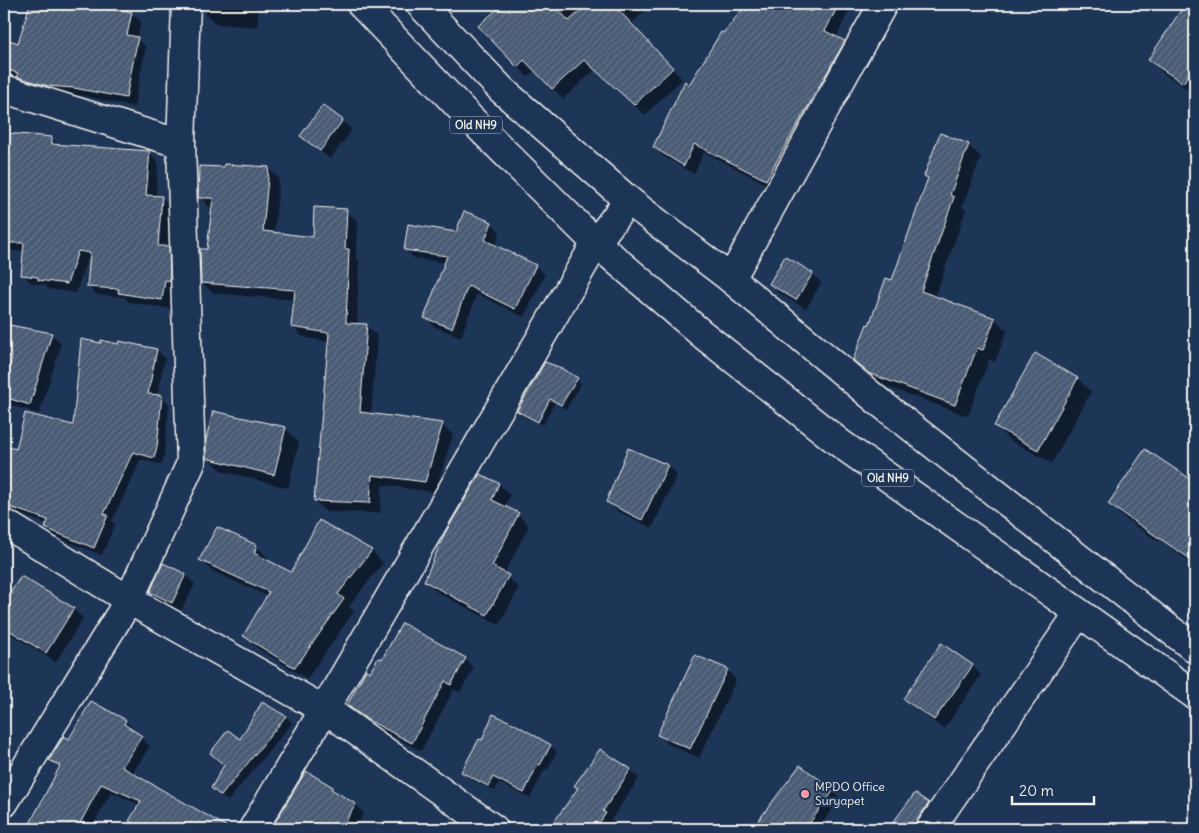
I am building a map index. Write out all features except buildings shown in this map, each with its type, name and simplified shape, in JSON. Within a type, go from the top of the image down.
[{"type":"street","points":[[4,803],[129,600],[191,463],[181,144],[186,4]]},
{"type":"street","name":"Old NH9","points":[[361,4],[468,117],[596,243],[702,334],[840,444],[1195,695]]},
{"type":"street","points":[[420,4],[502,90],[628,200],[731,279],[878,402],[1195,650]]},
{"type":"street","points":[[731,279],[883,4]]},
{"type":"street","points":[[4,89],[181,144]]},
{"type":"street","points":[[255,829],[596,243],[628,200]]},
{"type":"street","points":[[4,523],[129,600],[324,710],[494,829]]},
{"type":"street","points":[[930,829],[1079,614]]},
{"type":"place","name":"MPDO Office Suryapet","points":[[805,794]]}]
